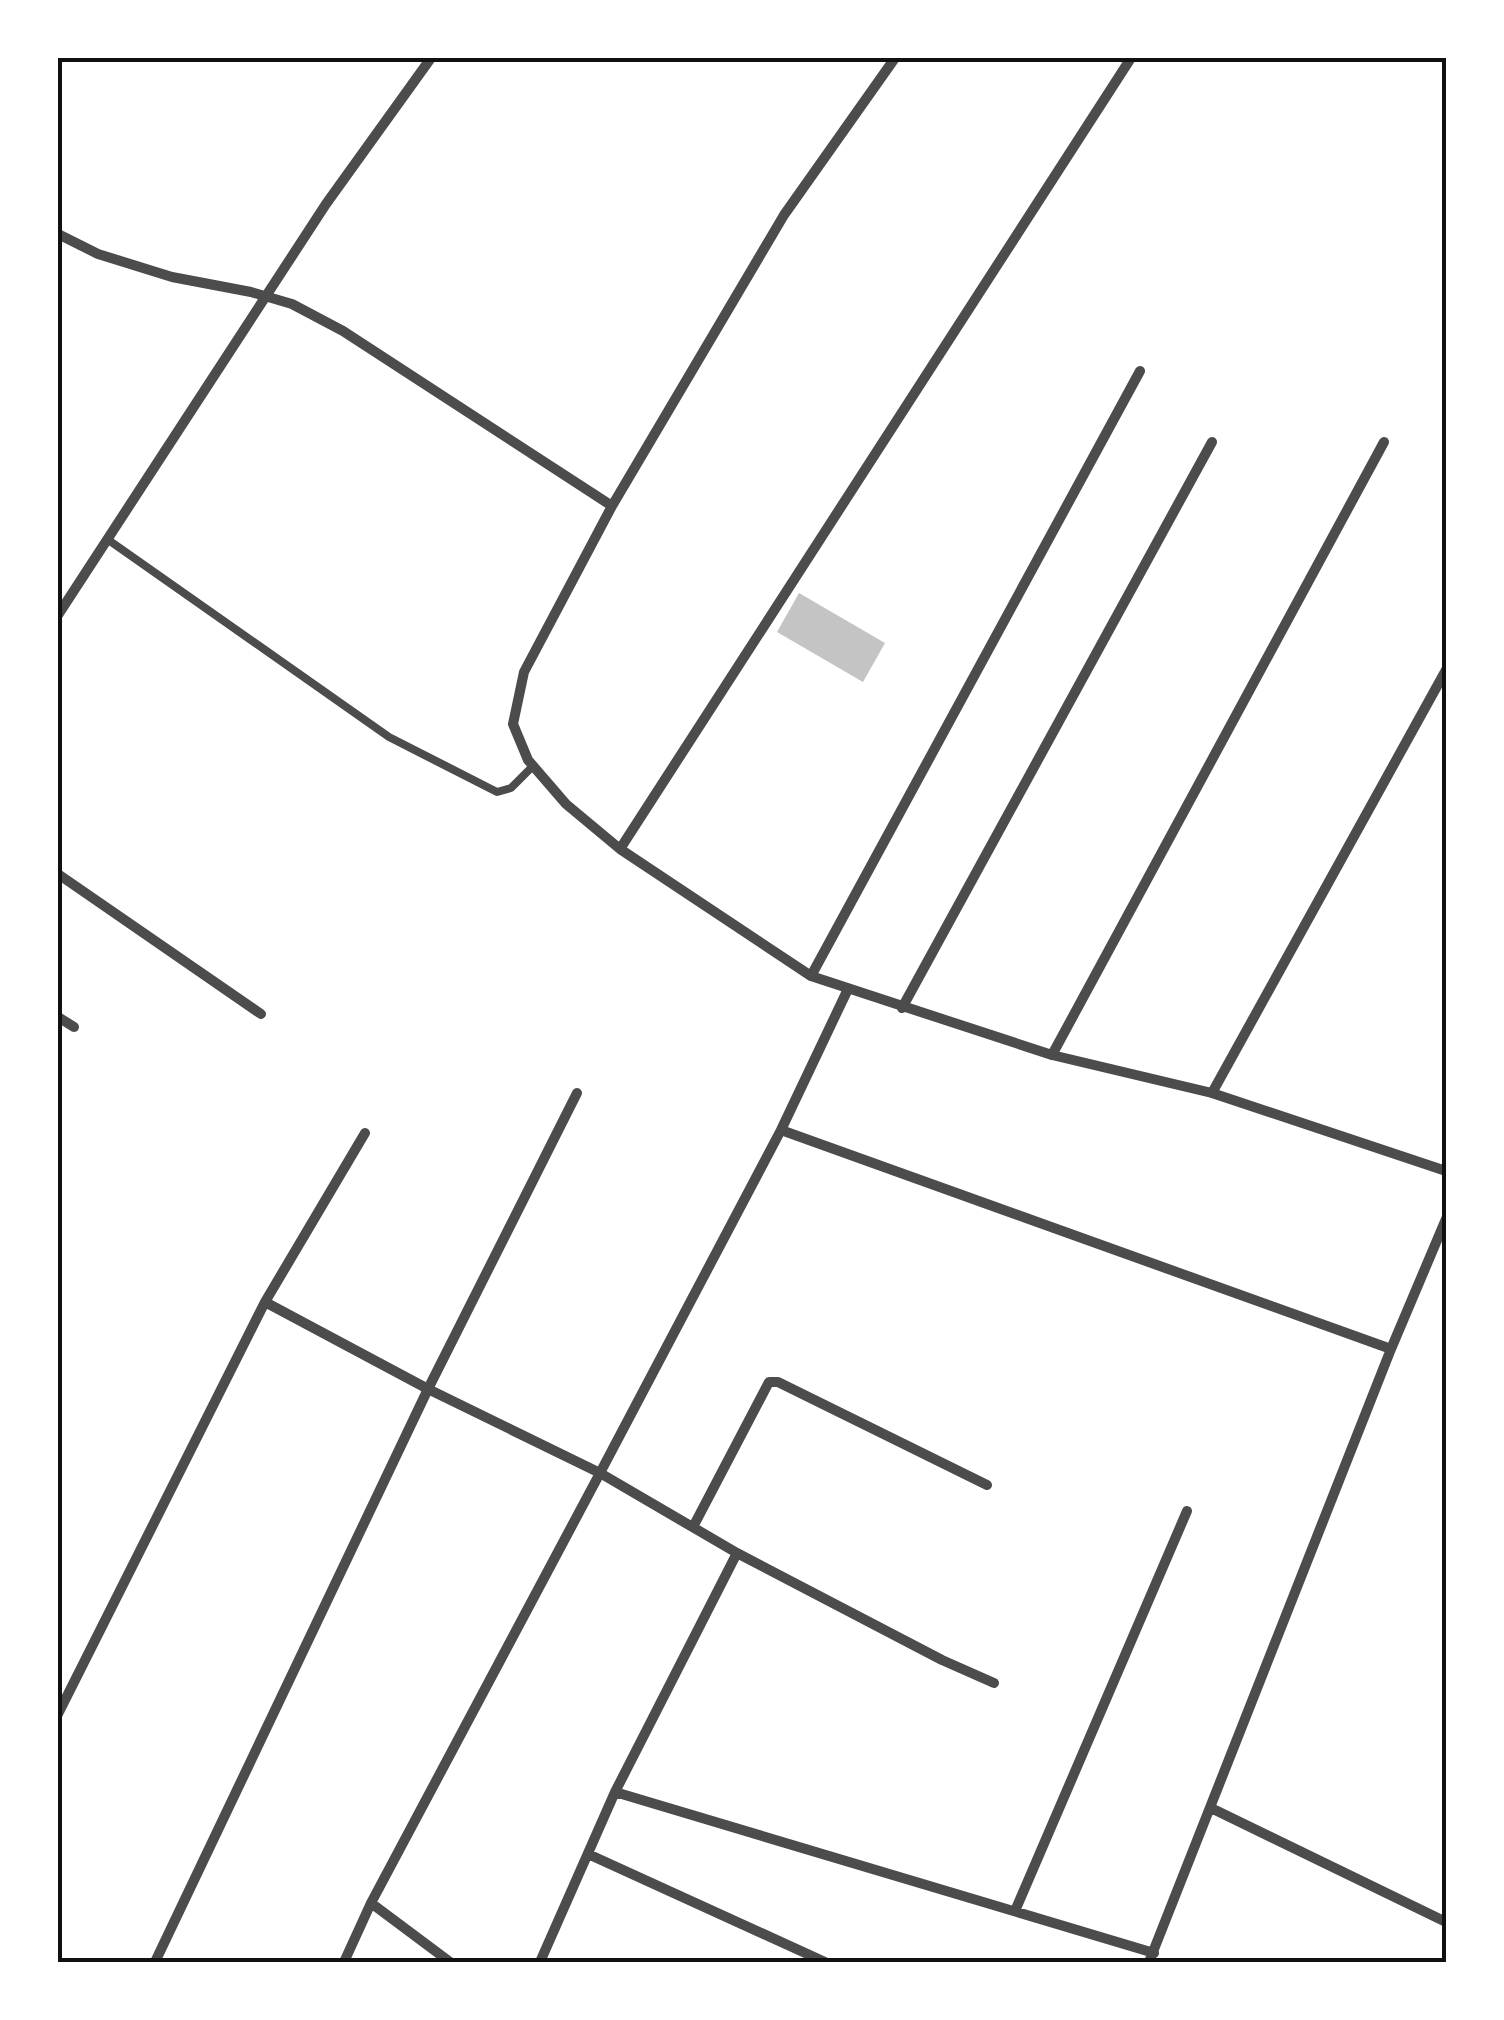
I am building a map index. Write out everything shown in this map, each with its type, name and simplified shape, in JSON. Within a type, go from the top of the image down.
[{"type":"street","points":[[58,614],[326,204],[430,58]]},
{"type":"street","points":[[895,58],[784,215],[612,506],[524,672],[513,724],[533,766],[566,804],[620,848],[811,976],[1052,1055],[1212,1094],[1446,1170]]},
{"type":"street","points":[[620,848],[1131,58]]},
{"type":"street","points":[[58,234],[98,254],[172,277],[292,304],[343,332],[612,506]]},
{"type":"street","points":[[811,976],[1140,371]]},
{"type":"street","points":[[902,1008],[1212,442]]},
{"type":"street","points":[[1052,1055],[1384,442]]},
{"type":"street","points":[[1212,1094],[1446,670]]},
{"type":"street","points":[[58,874],[260,1014]]},
{"type":"street","points":[[344,1962],[371,1903],[782,1130],[848,989]]},
{"type":"street","points":[[58,1017],[74,1027]]},
{"type":"street","points":[[155,1962],[428,1389],[577,1093]]},
{"type":"street","points":[[782,1130],[1391,1349]]},
{"type":"street","points":[[58,1714],[265,1302],[366,1133]]},
{"type":"street","points":[[615,1792],[1015,1911],[1152,1958],[1391,1349],[1446,1219]]},
{"type":"street","points":[[265,1302],[428,1389],[600,1473],[737,1553],[994,1683]]},
{"type":"street","points":[[692,1527],[769,1382],[778,1382],[987,1486]]},
{"type":"street","points":[[1015,1911],[1187,1511]]},
{"type":"street","points":[[540,1962],[615,1792],[737,1553]]},
{"type":"street","points":[[1211,1808],[1446,1922]]},
{"type":"street","points":[[588,1854],[826,1962]]},
{"type":"street","points":[[371,1903],[450,1962]]},
{"type":"lane","points":[[107,538],[389,737],[497,792],[511,788],[533,766]]},
{"type":"building","points":[[799,593],[885,643],[863,682],[777,632]]}]
